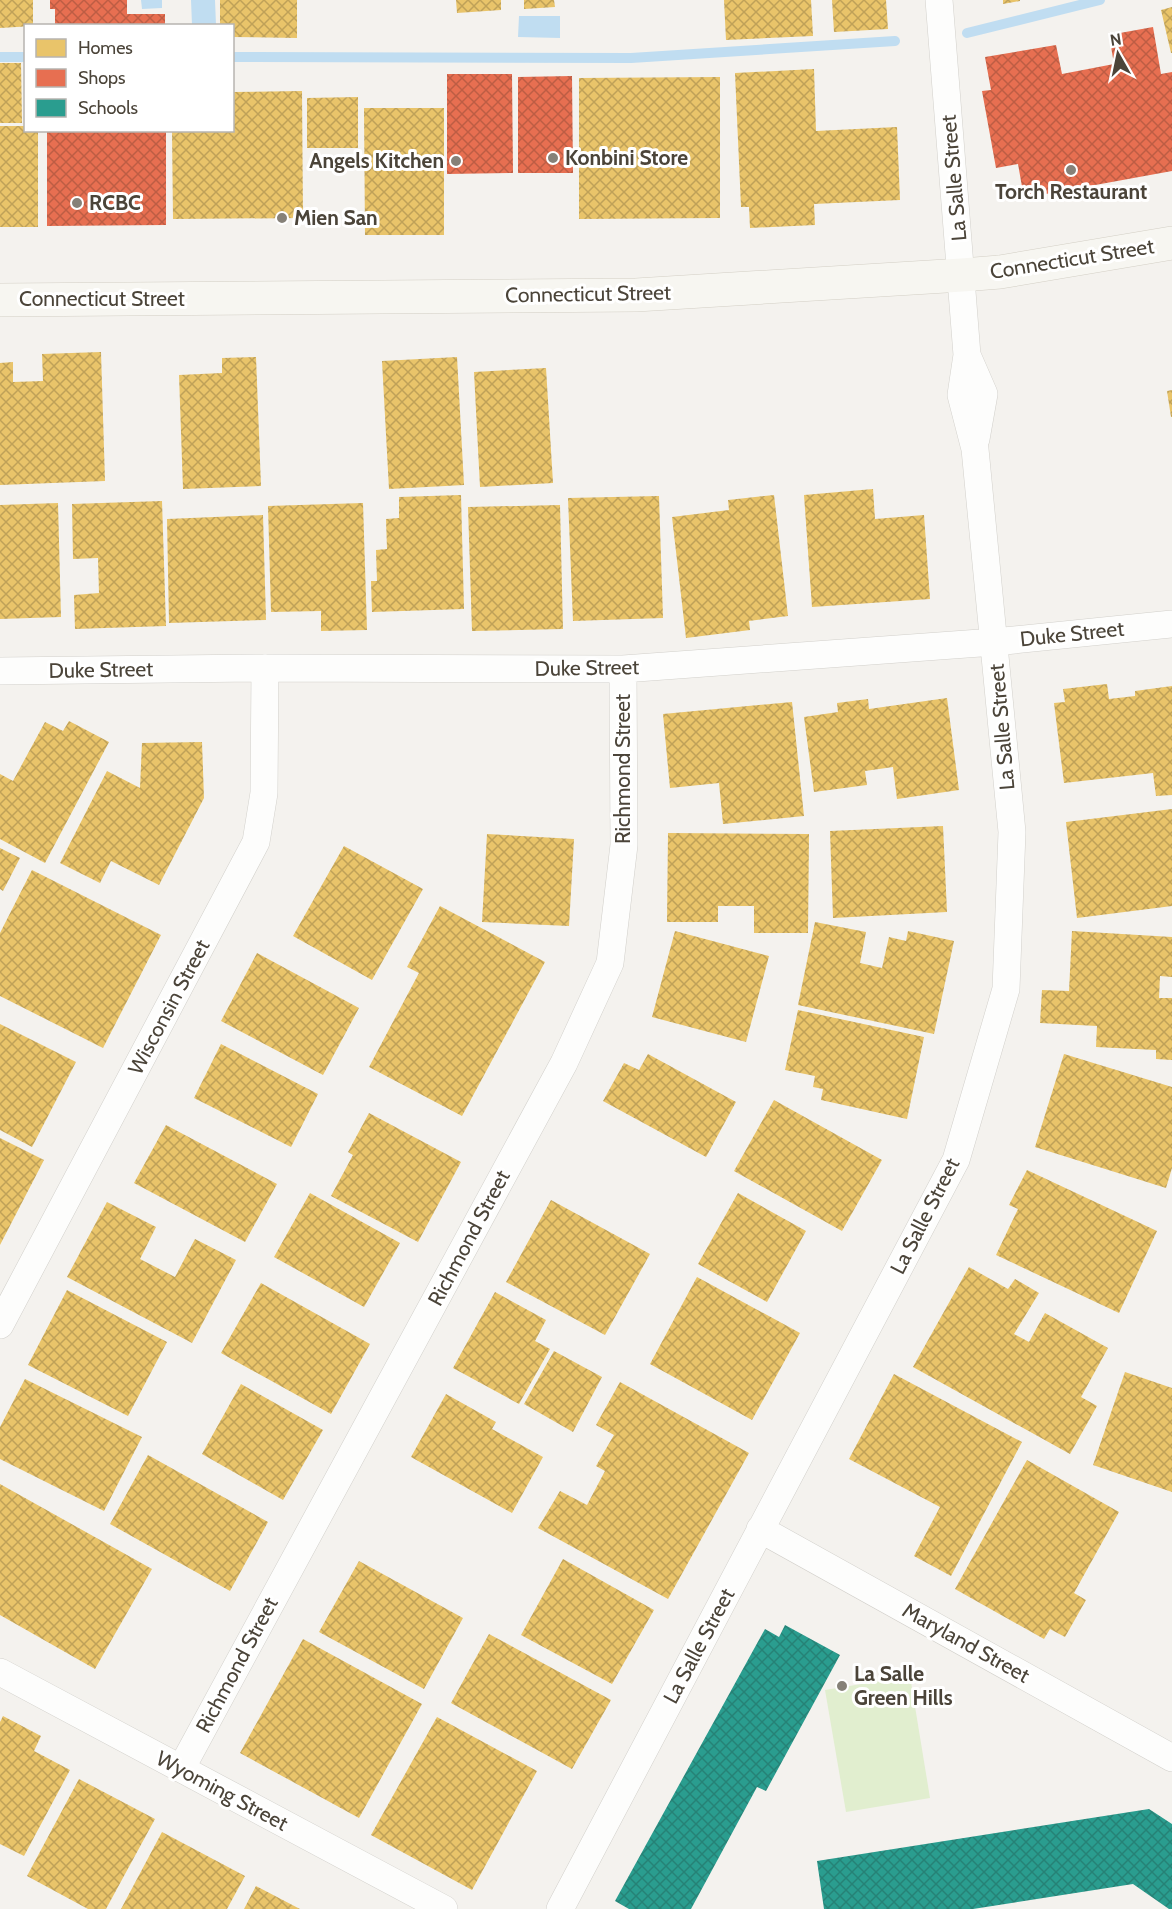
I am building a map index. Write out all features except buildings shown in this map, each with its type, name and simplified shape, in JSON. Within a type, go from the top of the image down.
[{"type":"street","name":"La Salle Street","points":[[560,1909],[956,1160],[1006,989],[1012,832],[975,449],[961,395],[968,355],[939,0]]},
{"type":"street","name":"Connecticut Street","points":[[0,300],[636,295],[1000,272],[1172,243]]},
{"type":"street","name":"Duke Street","points":[[0,671],[265,668],[623,669],[994,642],[1172,624]]},
{"type":"street","name":"Wisconsin Street","points":[[0,1326],[256,842],[264,793],[265,668]]},
{"type":"street","name":"Richmond Street","points":[[181,1769],[564,1062],[610,963],[624,845],[623,669]]},
{"type":"street","name":"Maryland Street","points":[[760,1529],[1172,1758]]},
{"type":"street","name":"Wyoming Street","points":[[0,1672],[444,1909]]},
{"type":"green space","points":[[910,1676],[930,1798],[846,1812],[825,1690]]},
{"type":"water","points":[[141,0],[162,0],[162,8],[142,9]]},
{"type":"water","points":[[191,0],[215,0],[216,24],[192,24]]},
{"type":"water","points":[[519,16],[560,16],[560,38],[518,37]]},
{"type":"waterway","points":[[967,33],[1100,0]]},
{"type":"waterway","points":[[234,57],[631,58],[895,41]]},
{"type":"waterway","points":[[0,57],[24,57]]},
{"type":"place","name":"Konbini Store","points":[[553,158]]},
{"type":"place","name":"Angels Kitchen","points":[[456,161]]},
{"type":"place","name":"Torch Restaurant","points":[[1071,170]]},
{"type":"place","name":"RCBC","points":[[77,203]]},
{"type":"place","name":"Mien San","points":[[282,218]]},
{"type":"place","name":"La Salle Green Hills","points":[[842,1686]]}]
